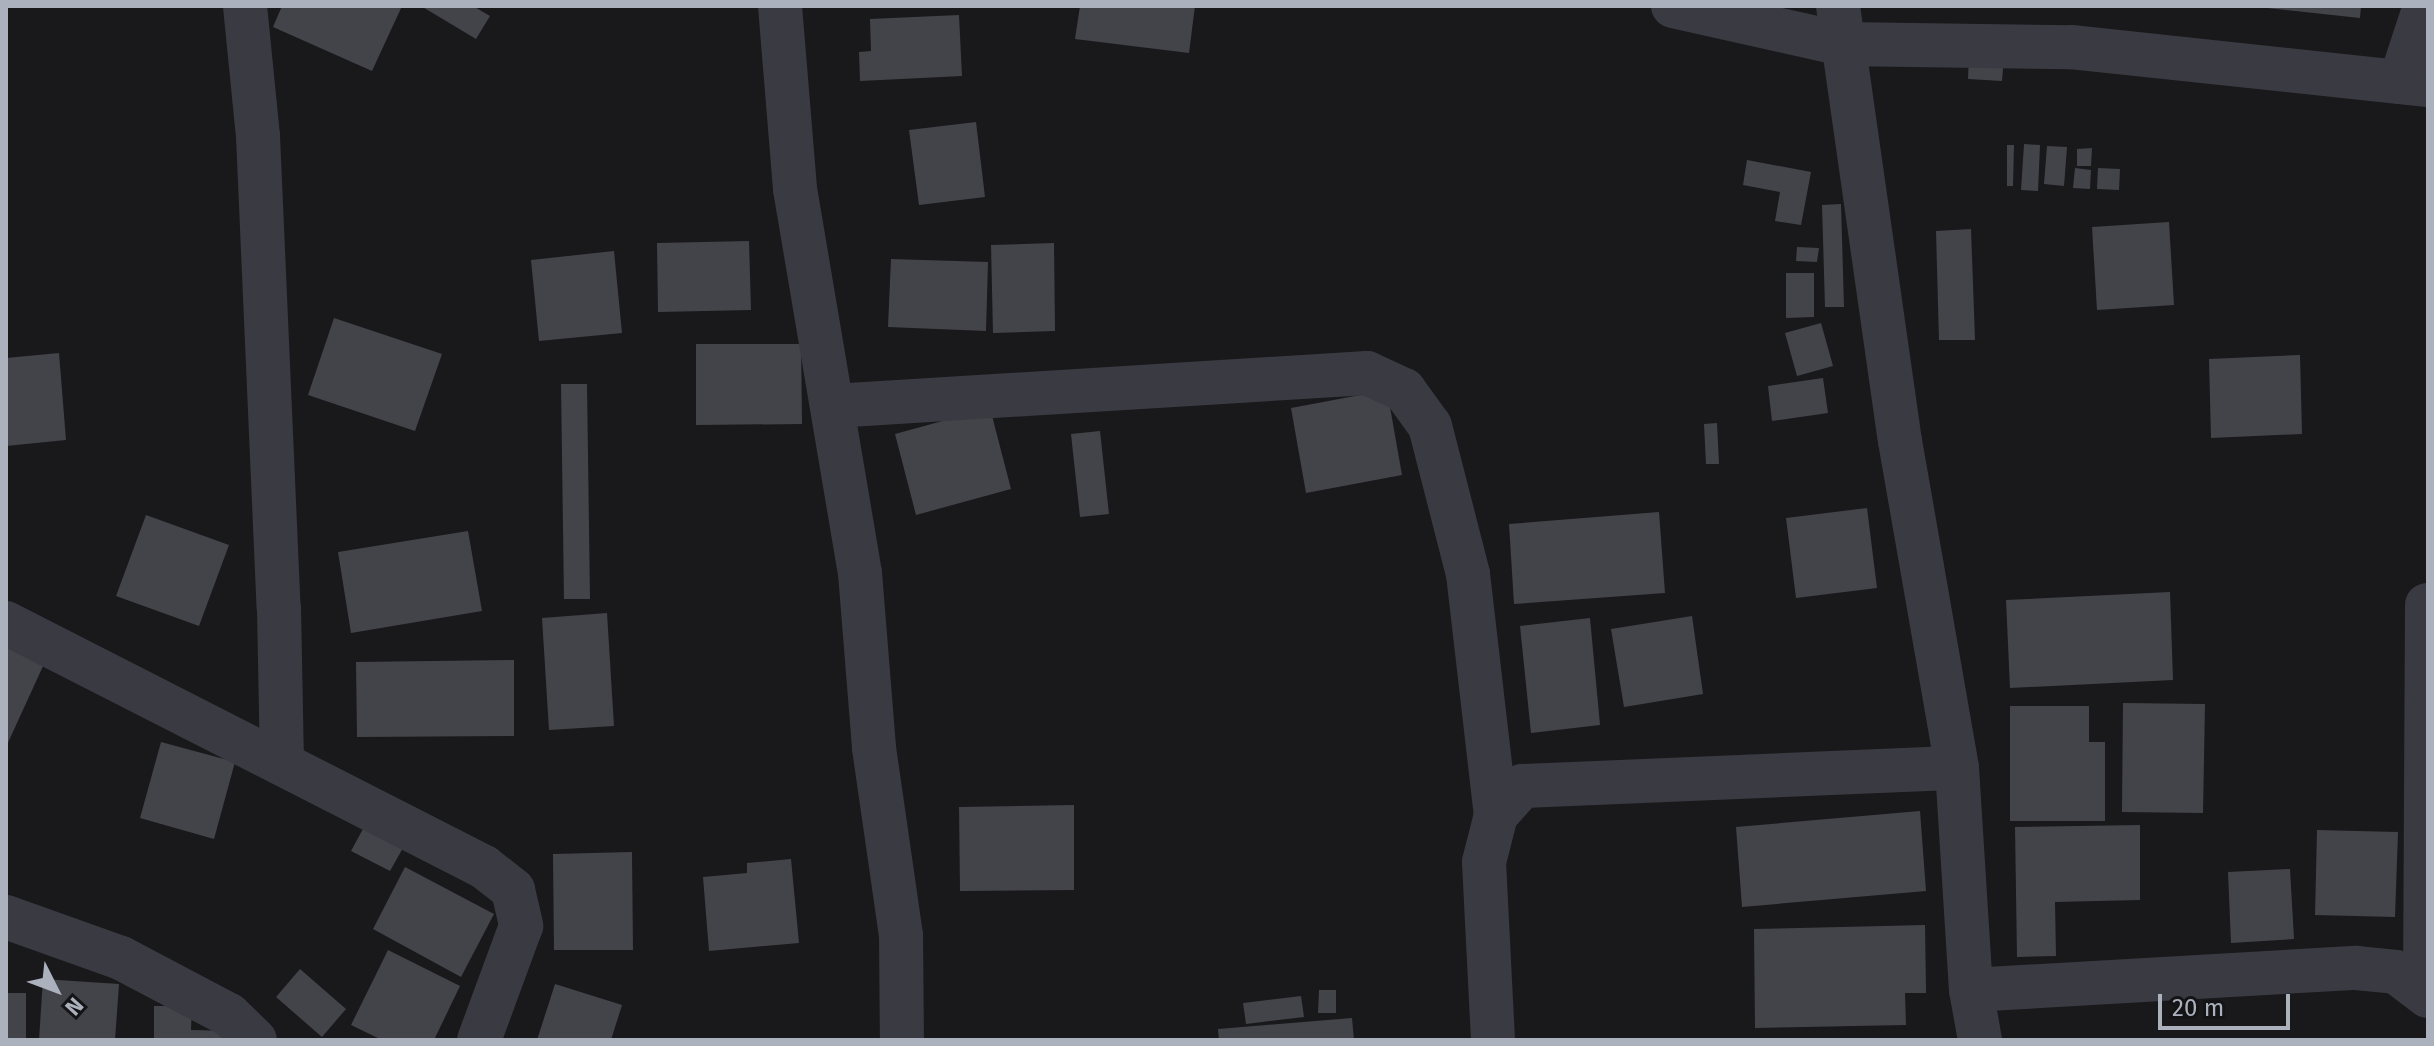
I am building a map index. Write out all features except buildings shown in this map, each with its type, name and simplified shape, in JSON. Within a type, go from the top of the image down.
[{"type":"street","points":[[245,6],[258,136],[279,608],[282,763]]},
{"type":"street","points":[[780,6],[795,189],[860,573],[874,748],[901,935],[902,1040]]},
{"type":"street","points":[[1673,6],[2414,84],[2425,6]]},
{"type":"street","points":[[1840,25],[1900,441],[1957,768],[1971,990],[1980,1040]]},
{"type":"street","points":[[833,406],[1367,373],[1404,390],[1430,426],[1468,574],[1496,815],[1484,862],[1493,1040]]},
{"type":"street","points":[[2427,605],[2427,994]]},
{"type":"street","points":[[6,623],[484,867],[513,890],[521,926],[479,1040]]},
{"type":"street","points":[[1496,815],[1522,786],[1957,768]]},
{"type":"street","points":[[6,917],[121,958],[229,1015],[255,1040]]},
{"type":"street","points":[[1971,990],[2356,968],[2396,972],[2427,994]]}]
